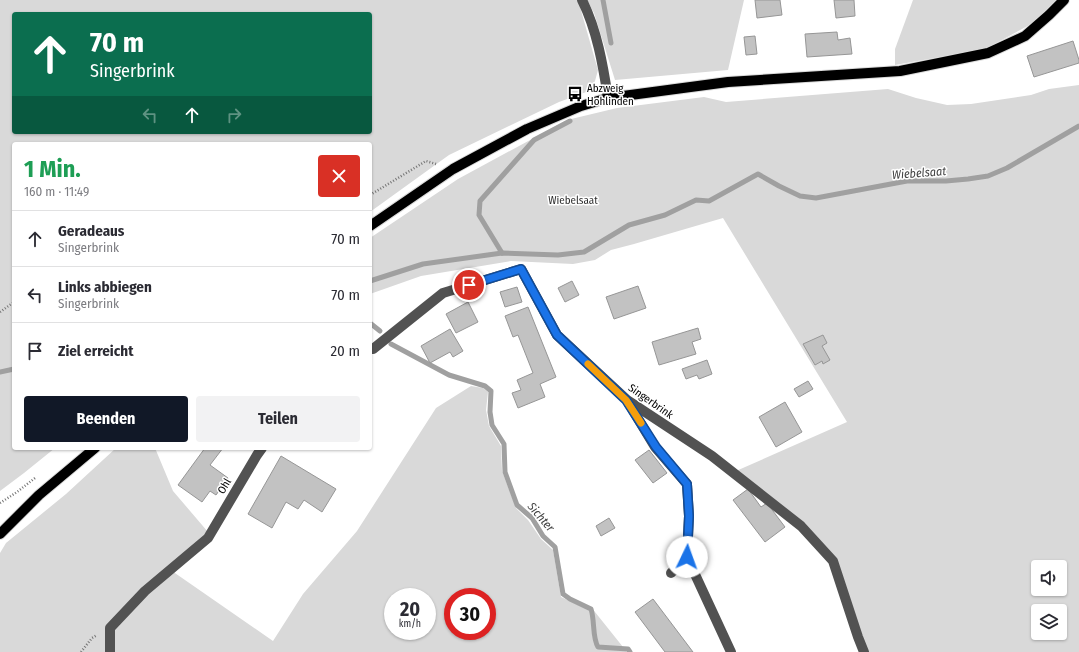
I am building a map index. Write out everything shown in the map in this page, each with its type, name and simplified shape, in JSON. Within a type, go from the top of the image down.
[{"type":"main road","points":[[372,225],[453,169],[527,129],[581,106],[608,98],[728,82],[900,71],[988,53],[1025,36],[1050,15],[1064,0]]},
{"type":"main road","points":[[0,534],[39,495],[93,450]]},
{"type":"street","points":[[582,0],[590,15],[602,61],[608,98]]},
{"type":"street","name":"Singerbrink","points":[[372,348],[443,293],[521,269],[557,335],[626,400],[712,456],[801,526],[833,561],[864,652]]},
{"type":"street","points":[[626,400],[656,447],[687,484],[689,516],[687,557],[731,652]]},
{"type":"street","name":"Ohl","points":[[110,628],[145,591],[208,538],[260,450]]},
{"type":"street","points":[[672,573],[687,557]]},
{"type":"street","points":[[110,628],[110,652]]},
{"type":"path","points":[[372,195],[426,162],[453,169]]},
{"type":"path","points":[[0,312],[12,303]]},
{"type":"path","points":[[0,503],[18,492],[36,478]]},
{"type":"path","points":[[81,652],[92,638],[110,628]]},
{"type":"green space","points":[[0,0],[578,0],[598,70],[595,81],[589,91],[559,102],[449,155],[372,211],[372,142],[12,142],[12,450],[53,450],[0,491]]},
{"type":"green space","points":[[587,0],[744,0],[728,70],[615,80],[594,13]]},
{"type":"green space","points":[[913,0],[1058,0],[1033,23],[985,49],[895,65],[895,49]]},
{"type":"green space","points":[[1079,85],[1079,652],[866,652],[835,561],[736,471],[847,422],[723,218],[611,250],[595,260],[573,264],[511,261],[421,276],[372,293],[372,237],[458,179],[567,120],[617,108],[704,97],[726,102],[888,89],[916,98],[947,105],[971,104],[1031,95],[1049,89]]},
{"type":"green space","points":[[471,386],[483,388],[488,392],[486,410],[489,426],[501,446],[502,471],[516,508],[528,520],[541,539],[553,550],[561,597],[589,610],[591,607],[627,652],[0,652],[0,553],[6,543],[66,494],[114,450],[156,450],[173,491],[208,532],[172,571],[273,641],[303,594],[357,531],[436,408]]},
{"type":"building","points":[[755,0],[780,0],[782,15],[757,18]]},
{"type":"building","points":[[834,0],[854,0],[855,16],[836,18]]},
{"type":"building","points":[[837,32],[838,40],[850,38],[852,54],[807,57],[805,34]]},
{"type":"building","points":[[755,36],[757,54],[746,55],[744,37]]},
{"type":"building","points":[[1073,41],[1079,63],[1034,77],[1027,56]]},
{"type":"building","points":[[572,281],[579,295],[565,302],[558,288]]},
{"type":"building","points":[[638,286],[646,308],[614,319],[606,297]]},
{"type":"building","points":[[517,287],[522,302],[505,307],[500,292]]},
{"type":"building","points":[[468,302],[478,322],[456,333],[446,314]]},
{"type":"building","points":[[528,307],[556,377],[540,384],[545,397],[518,408],[512,393],[521,390],[517,380],[533,373],[518,335],[513,337],[505,316]]},
{"type":"building","points":[[698,328],[701,339],[692,342],[696,354],[659,365],[652,342]]},
{"type":"building","points":[[450,329],[463,351],[453,357],[450,352],[430,363],[421,346]]},
{"type":"building","points":[[823,335],[827,343],[822,346],[830,360],[823,364],[822,361],[815,365],[803,344]]},
{"type":"building","points":[[707,360],[712,374],[699,379],[697,375],[686,379],[682,369]]},
{"type":"building","points":[[808,381],[813,389],[799,397],[794,389]]},
{"type":"building","points":[[785,402],[802,432],[776,447],[759,417]]},
{"type":"building","points":[[204,450],[221,450],[210,465],[228,478],[216,495],[210,491],[202,502],[178,485]]},
{"type":"building","points":[[649,450],[667,473],[653,483],[635,460]]},
{"type":"building","points":[[281,456],[336,489],[322,512],[304,500],[298,509],[286,502],[272,528],[248,514]]},
{"type":"building","points":[[748,489],[761,507],[767,503],[785,527],[765,542],[733,500]]},
{"type":"building","points":[[609,518],[615,528],[601,536],[596,526]]},
{"type":"building","points":[[653,599],[693,652],[665,652],[635,612]]},
{"type":"waterway","points":[[603,0],[611,43]]},
{"type":"waterway","points":[[502,253],[479,215],[480,201],[534,140],[570,121]]},
{"type":"waterway","name":"Wiebelsaat","points":[[372,280],[423,264],[502,253],[558,255],[584,252],[629,225],[665,215],[696,200],[709,201],[758,174],[800,196],[816,198],[907,181],[946,181],[988,176],[1007,168],[1079,126]]},
{"type":"waterway","name":"Sichter","points":[[372,325],[380,331]]},
{"type":"waterway","name":"Sichter","points":[[391,344],[449,375],[485,386],[491,391],[490,412],[492,425],[504,444],[505,472],[517,505],[532,518],[543,536],[555,547],[563,594],[591,609],[595,639],[598,647],[628,649],[630,652]]},
{"type":"waterway","name":"Wiebelsaat","points":[[0,372],[12,369]]},
{"type":"slow traffic","points":[[588,364],[626,400],[641,423]]},
{"type":"place","name":"Abzweig Hohlinden","points":[[575,94]]},
{"type":"route","points":[[469,285],[521,269],[557,335],[626,400],[656,447],[687,484],[689,516],[687,557]]}]
